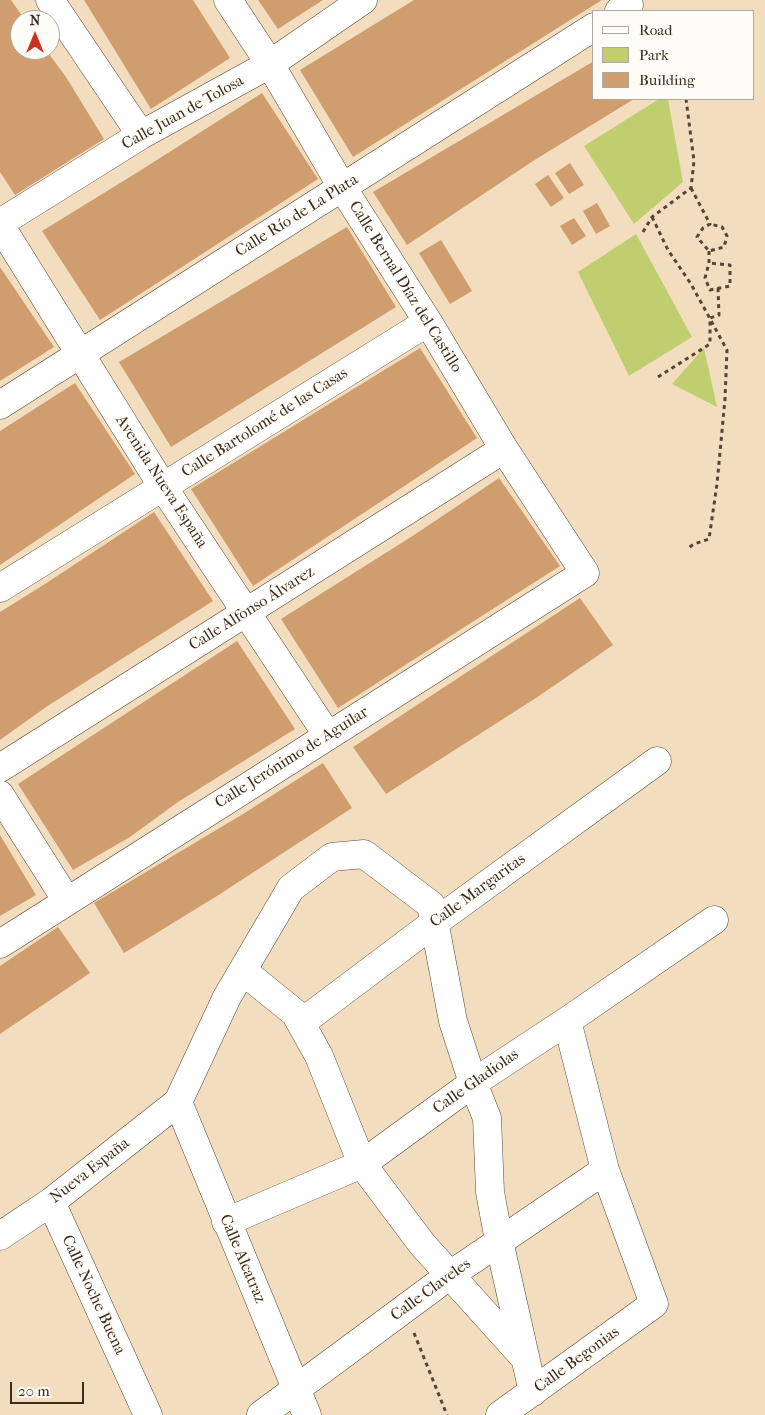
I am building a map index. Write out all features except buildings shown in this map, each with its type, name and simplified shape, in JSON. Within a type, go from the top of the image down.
[{"type":"street","points":[[50,0],[141,135]]},
{"type":"street","name":"Calle Bernal Díaz del Castillo","points":[[228,0],[270,64],[342,188],[428,322],[504,449],[585,572]]},
{"type":"street","name":"Calle Juan de Tolosa","points":[[0,224],[141,135],[270,64],[363,0]]},
{"type":"street","name":"Calle Río de La Plata","points":[[0,405],[592,29]]},
{"type":"street","name":"Avenida Nueva España","points":[[0,224],[163,487],[328,736]]},
{"type":"street","name":"Calle Bartolomé de las Casas","points":[[0,588],[428,322]]},
{"type":"street","name":"Calle Alfonso Álvarez","points":[[0,768],[504,449]]},
{"type":"street","name":"Calle Jerónimo de Aguilar","points":[[0,944],[585,572]]},
{"type":"street","name":"Calle Margaritas","points":[[301,1023],[434,923],[657,761]]},
{"type":"street","points":[[0,795],[67,901]]},
{"type":"street","points":[[178,1102],[227,997],[291,888],[332,856],[364,854],[431,906],[452,1021],[472,1083],[487,1118],[490,1192],[499,1241],[533,1392]]},
{"type":"street","name":"Calle Gladiolas","points":[[226,1222],[362,1164],[472,1083],[567,1021],[714,920]]},
{"type":"street","points":[[243,971],[294,1013],[301,1023],[319,1056],[362,1164],[422,1244],[525,1358]]},
{"type":"street","points":[[567,1021],[605,1170]]},
{"type":"street","name":"Nueva España","points":[[0,1236],[51,1202],[178,1102]]},
{"type":"street","name":"Calle Alcatraz","points":[[178,1102],[307,1415]]},
{"type":"street","name":"Calle Claveles","points":[[262,1415],[450,1275],[605,1170]]},
{"type":"street","name":"Calle Begonias","points":[[500,1415],[654,1304],[605,1170]]},
{"type":"street","name":"Calle Noche Buena","points":[[51,1202],[148,1415]]},
{"type":"path","points":[[686,100],[690,117],[694,161],[691,188],[710,224]]},
{"type":"path","points":[[643,232],[652,217],[691,188]]},
{"type":"path","points":[[652,217],[668,250],[691,284],[727,350],[718,484],[709,539],[688,548]]},
{"type":"path","points":[[709,251],[724,247],[727,236],[722,227],[710,224],[703,228],[697,237],[709,251],[709,263],[705,278],[710,290],[730,286],[730,265],[709,263]]},
{"type":"path","points":[[710,318],[719,315],[718,288]]},
{"type":"path","points":[[658,377],[710,344],[710,318]]},
{"type":"path","points":[[404,1310],[447,1415]]},
{"type":"green space","points":[[657,100],[668,100],[683,182],[634,224],[584,146]]},
{"type":"green space","points":[[636,234],[692,337],[629,376],[578,272]]},
{"type":"green space","points":[[704,348],[717,407],[672,384]]}]
